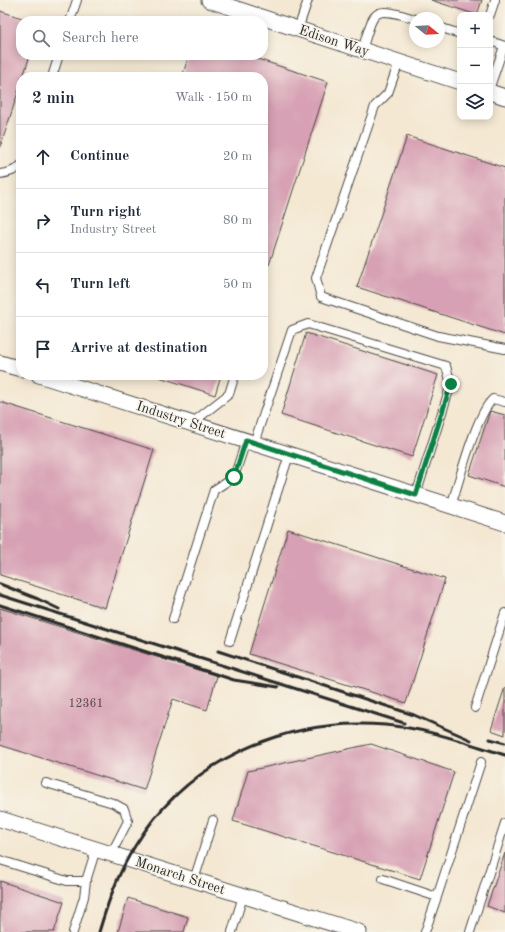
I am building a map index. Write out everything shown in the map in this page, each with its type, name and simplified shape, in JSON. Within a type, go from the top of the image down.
[{"type":"street","name":"Edison Way","points":[[209,0],[258,16]]},
{"type":"street","name":"Edison Way","points":[[268,19],[457,81]]},
{"type":"street","points":[[493,93],[505,97]]},
{"type":"street","points":[[0,363],[16,368]]},
{"type":"street","name":"Industry Street","points":[[55,380],[505,523]]},
{"type":"street","name":"Monarch Street","points":[[0,819],[359,932]]},
{"type":"lane","points":[[72,16],[77,0]]},
{"type":"lane","points":[[298,29],[308,0]]},
{"type":"lane","points":[[491,12],[495,0]]},
{"type":"lane","points":[[362,50],[373,16],[390,10],[409,17]]},
{"type":"lane","points":[[445,29],[457,33]]},
{"type":"lane","points":[[491,84],[504,46],[493,43]]},
{"type":"lane","points":[[54,72],[57,60]]},
{"type":"lane","points":[[399,62],[388,93],[375,106],[316,278],[321,297],[438,336],[505,349]]},
{"type":"lane","points":[[0,174],[16,170]]},
{"type":"lane","points":[[173,619],[214,490],[234,477],[250,442],[292,330],[308,324],[446,366],[451,384],[416,495]]},
{"type":"lane","points":[[192,423],[229,394],[233,380]]},
{"type":"lane","points":[[451,506],[486,405],[492,399],[505,402]]},
{"type":"lane","points":[[230,641],[289,455]]},
{"type":"lane","points":[[475,708],[505,613]]},
{"type":"lane","points":[[425,932],[481,762]]},
{"type":"lane","points":[[46,783],[113,803],[124,809],[128,821],[111,854]]},
{"type":"lane","points":[[194,880],[213,820]]},
{"type":"lane","points":[[470,932],[505,823]]},
{"type":"lane","points":[[73,932],[96,849]]},
{"type":"lane","points":[[0,860],[67,881],[86,881]]},
{"type":"lane","points":[[383,879],[437,897]]},
{"type":"lane","points":[[232,932],[243,896]]},
{"type":"building","points":[[431,0],[482,0],[478,12],[468,12]]},
{"type":"building","points":[[0,11],[16,16],[16,60],[28,60],[25,72],[16,72],[16,98],[0,148]]},
{"type":"building","points":[[187,60],[260,60],[328,82],[269,265],[268,72],[184,72]]},
{"type":"building","points":[[407,136],[505,168],[505,335],[357,287]]},
{"type":"building","points":[[306,333],[438,375],[412,457],[281,415]]},
{"type":"building","points":[[168,380],[220,380],[215,395]]},
{"type":"building","points":[[0,402],[154,450],[105,608],[0,575]]},
{"type":"building","points":[[490,411],[505,415],[505,487],[469,475]]},
{"type":"building","points":[[288,529],[445,579],[406,703],[249,654]]},
{"type":"building","points":[[0,608],[217,676],[207,710],[173,699],[144,790],[0,745]]},
{"type":"building","points":[[505,687],[505,735],[491,730]]},
{"type":"building","points":[[371,744],[454,772],[420,879],[233,821],[248,771]]},
{"type":"building","points":[[505,853],[505,913],[487,906]]},
{"type":"building","points":[[0,881],[64,902],[54,932],[0,932]]},
{"type":"building","points":[[128,898],[188,917],[184,932],[118,932]]},
{"type":"railway","points":[[0,584],[59,609]]},
{"type":"railway","points":[[0,595],[404,723]]},
{"type":"railway","points":[[0,605],[234,680],[278,687]]},
{"type":"railway","points":[[218,651],[414,715],[471,740]]},
{"type":"railway","points":[[99,932],[123,867],[135,846],[157,815],[182,789],[211,767],[243,750],[276,737],[312,728],[348,724],[385,725],[416,729],[505,755]]},
{"type":"railway","points":[[490,739],[505,743]]},
{"type":"route","points":[[234,477],[246,440],[416,495],[451,384]]}]
